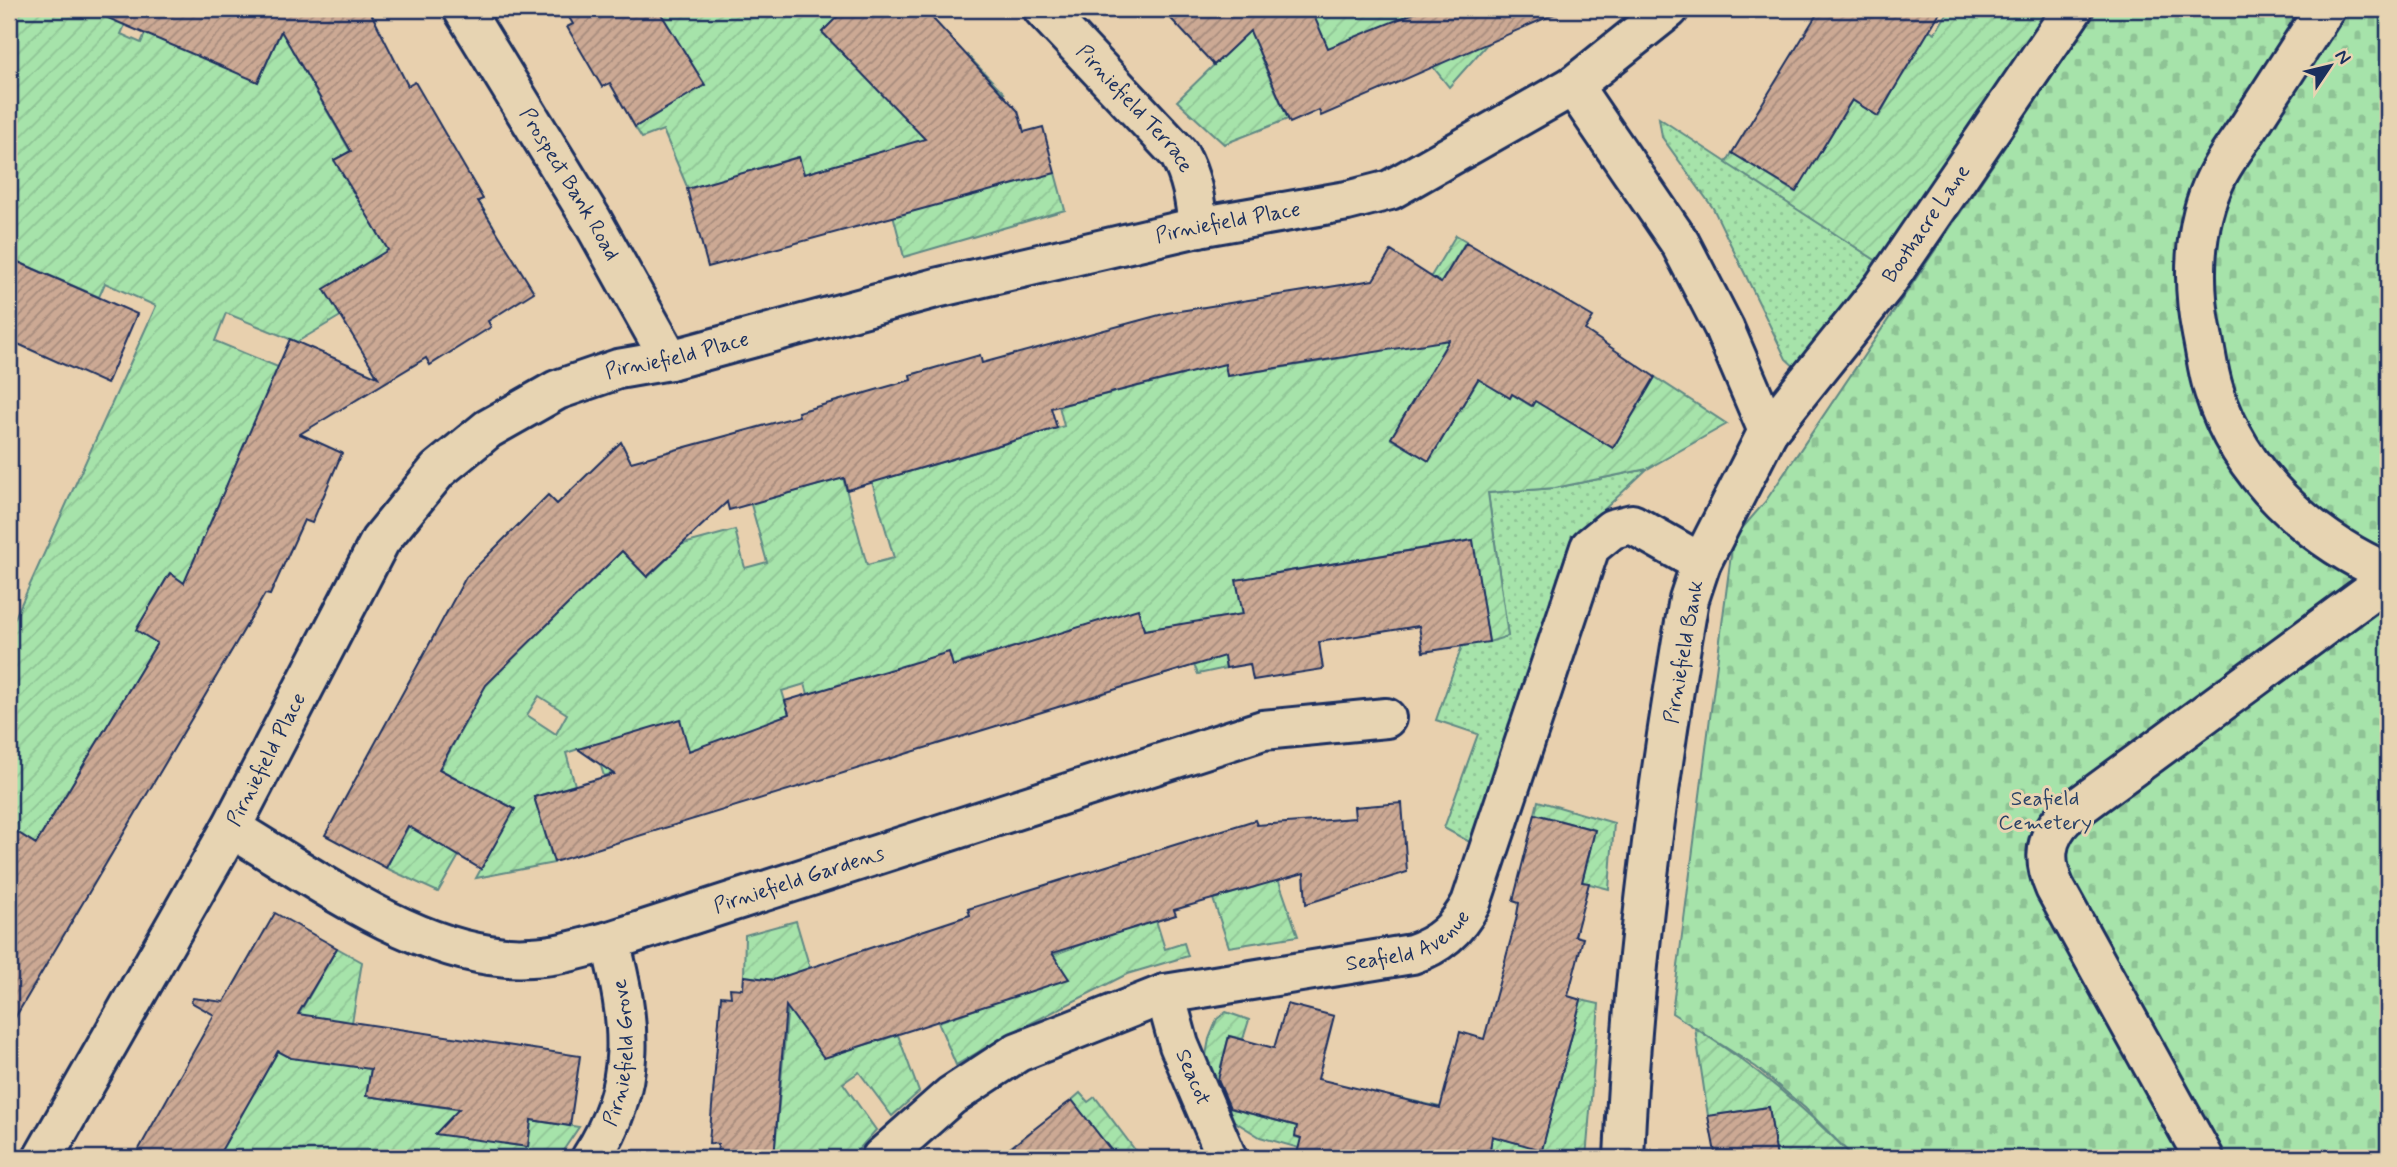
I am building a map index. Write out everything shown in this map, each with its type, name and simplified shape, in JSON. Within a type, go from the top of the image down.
[{"type":"street","name":"Prospect Bank Road","points":[[463,9],[592,220],[670,360]]},
{"type":"street","name":"Pirniefield Terrace","points":[[1043,9],[1179,154],[1189,173],[1198,226]]},
{"type":"street","name":"Pirniefield Place","points":[[43,1158],[231,828],[380,541],[438,470],[488,429],[557,390],[618,369],[670,360],[936,288],[1198,226],[1347,201],[1390,190],[1573,86],[1669,9]]},
{"type":"street","name":"Boothacre Lane","points":[[1768,430],[1884,286],[2073,9]]},
{"type":"street","points":[[2325,9],[2216,178],[2199,242],[2195,299],[2213,391],[2231,433],[2250,464],[2274,493],[2318,534],[2363,562],[2388,573]]},
{"type":"street","points":[[1573,86],[1680,243],[1724,328],[1768,430]]},
{"type":"street","name":"Pirniefield Bank","points":[[1624,1158],[1628,1064],[1646,890],[1689,599],[1701,563],[1768,430]]},
{"type":"street","name":"Seafield Avenue","points":[[881,1158],[951,1096],[1018,1052],[1164,994],[1412,954],[1447,935],[1457,927],[1471,903],[1590,547],[1612,529],[1633,524],[1701,563]]},
{"type":"street","points":[[2204,1158],[2054,888],[2047,870],[2047,844],[2065,817],[2388,579]]},
{"type":"street","name":"Pirniefield Gardens","points":[[231,828],[401,928],[453,949],[502,957],[529,958],[559,955],[610,941],[1263,730],[1386,718]]},
{"type":"street","name":"Pirniefield Grove","points":[[591,1158],[609,1130],[626,1067],[627,1014],[610,941]]},
{"type":"street","name":"Seacot","points":[[1164,994],[1178,1045],[1227,1158]]},
{"type":"green space","points":[[9,9],[63,9],[82,17],[85,9],[132,9],[121,34],[141,43],[156,9],[175,9],[172,16],[258,82],[291,9],[316,9],[308,14],[292,50],[350,151],[335,161],[453,217],[478,201],[493,225],[297,342],[226,313],[215,341],[278,367],[191,587],[169,574],[137,630],[157,643],[36,844],[9,827],[9,631],[156,306],[105,283],[99,297],[9,258]]},
{"type":"green space","points":[[658,9],[835,9],[840,14],[822,32],[852,63],[922,98],[967,55],[1004,93],[946,110],[967,195],[1055,173],[1065,210],[904,257],[877,153],[804,174],[798,157],[688,189],[663,130],[642,138],[635,127],[704,85]]},
{"type":"green space","points":[[1232,9],[1486,9],[1504,25],[1449,87],[1433,67],[1329,51],[1314,17],[1290,45],[1261,58],[1288,119],[1224,144],[1177,101],[1214,65],[1224,16]]},
{"type":"green space","points":[[1950,9],[2054,9],[1880,263],[1726,163],[1732,153],[1795,192],[1852,100],[1879,116],[1894,89],[1868,73],[1903,15],[1935,33]]},
{"type":"green space","name":"Seafield Cemetery","points":[[2098,9],[2388,9],[2388,1158],[1854,1158],[1805,1108],[1756,1067],[1672,1013],[1733,539],[1765,502]]},
{"type":"green space","points":[[1659,118],[1880,263],[1798,370],[1786,359],[1713,208],[1662,137]]},
{"type":"green space","points":[[1456,235],[1466,241],[1439,286],[1470,306],[1391,439],[1429,460],[1481,375],[1531,406],[1538,395],[1613,448],[1655,377],[1727,424],[1647,469],[1555,488],[1488,493],[1508,636],[1489,642],[1472,540],[1237,580],[1243,614],[1218,618],[1226,668],[1198,674],[1194,665],[1159,676],[1138,610],[812,707],[805,684],[782,691],[789,714],[772,720],[779,744],[753,731],[604,776],[594,744],[566,753],[575,785],[534,797],[554,863],[476,878],[498,838],[476,826],[438,892],[386,868],[424,798],[464,783],[440,769],[493,671],[523,648],[622,551],[648,577],[669,557],[643,531],[669,548],[735,530],[745,568],[767,562],[733,440],[765,500],[843,478],[867,565],[894,558],[850,406],[887,478],[1064,426],[1059,406],[1183,375],[1184,357],[1223,351],[1228,376],[1348,357],[1399,329]],"holes":[[[539,696],[567,714],[556,734],[527,715]]]},
{"type":"green space","points":[[1647,469],[1593,520],[1477,846],[1444,828],[1478,734],[1436,720],[1462,646],[1508,636],[1488,493],[1555,488]]},
{"type":"green space","points":[[1538,801],[1614,823],[1609,889],[1582,882],[1595,830],[1535,814]]},
{"type":"green space","points":[[1275,870],[1298,936],[1229,947],[1213,899],[1255,887]]},
{"type":"green space","points":[[1155,917],[1165,949],[1184,943],[1188,956],[1127,974],[1006,1036],[956,1065],[938,1022],[979,1008],[972,985]]},
{"type":"green space","points":[[796,921],[828,1029],[853,1024],[861,1046],[898,1035],[919,1092],[892,1116],[859,1072],[843,1083],[876,1130],[851,1158],[774,1158],[790,982],[744,976],[745,935]]},
{"type":"green space","points":[[337,948],[362,962],[345,1065],[371,1069],[366,1096],[508,1117],[505,1144],[528,1147],[531,1120],[579,1127],[558,1158],[433,1158],[416,1154],[411,1158],[216,1158]]},
{"type":"green space","points":[[1581,1000],[1599,1004],[1586,1158],[1379,1158],[1395,1097],[1440,1107],[1437,1122],[1542,1149]]},
{"type":"green space","points":[[1226,1012],[1249,1020],[1243,1039],[1229,1036],[1221,1066],[1236,1071],[1226,1107],[1297,1126],[1295,1137],[1378,1158],[1334,1158],[1260,1137],[1229,1118],[1205,1061],[1209,1039],[1217,1019]]},
{"type":"green space","points":[[1695,1028],[1778,1088],[1854,1158],[1801,1158],[1800,1153],[1777,1157],[1769,1107],[1708,1116]]},
{"type":"green space","points":[[1080,1093],[1088,1102],[1095,1097],[1141,1158],[1117,1158],[1072,1100]]},
{"type":"building","points":[[87,9],[369,9],[408,86],[415,82],[483,199],[478,201],[534,292],[488,321],[491,327],[430,365],[426,358],[300,434],[342,453],[312,523],[304,520],[270,595],[265,594],[9,1028],[9,827],[36,844],[157,643],[136,630],[170,573],[184,583],[290,339],[378,377],[324,289],[388,250],[334,160],[351,151],[281,31],[258,82]]},
{"type":"building","points":[[564,9],[658,9],[705,85],[635,127],[610,83],[602,87],[567,27],[573,24]]},
{"type":"building","points":[[845,9],[924,9],[1018,111],[1024,132],[1043,127],[1055,173],[708,267],[687,189],[799,157],[804,174],[925,139],[822,32]]},
{"type":"building","points":[[1162,9],[1311,9],[1328,48],[1424,9],[1566,9],[1321,116],[1319,110],[1290,123],[1250,31],[1214,65]]},
{"type":"building","points":[[1820,9],[1942,9],[1878,116],[1852,100],[1796,192],[1732,153]]},
{"type":"building","points":[[1466,242],[1593,317],[1585,330],[1655,377],[1613,448],[1535,401],[1532,406],[1512,394],[1510,398],[1478,379],[1429,461],[1391,438],[1449,340],[1227,376],[1225,364],[1051,408],[1057,428],[847,490],[844,478],[729,510],[727,502],[647,577],[622,551],[486,685],[439,769],[515,809],[481,869],[408,826],[386,868],[325,835],[466,577],[548,495],[557,504],[621,442],[631,462],[799,416],[798,412],[911,380],[910,375],[980,355],[982,363],[1167,313],[1373,280],[1391,251],[1441,283]]},
{"type":"building","points":[[9,258],[137,314],[107,384],[9,340]]},
{"type":"building","points":[[1473,540],[1489,642],[1423,652],[1419,626],[1319,642],[1323,669],[1253,680],[1250,664],[1226,668],[1224,656],[554,862],[534,797],[614,774],[578,749],[680,719],[689,751],[789,714],[785,701],[949,652],[953,666],[1138,609],[1144,630],[1243,614],[1236,580]]},
{"type":"building","points":[[1402,803],[1407,872],[1306,904],[1304,873],[1174,910],[1176,915],[1052,953],[1069,979],[824,1058],[786,1006],[774,1158],[717,1158],[718,1144],[709,1143],[721,996],[731,997],[730,988],[743,989],[744,976],[773,980],[970,915],[968,909],[1255,820],[1257,825],[1355,818],[1354,807]]},
{"type":"building","points":[[1535,814],[1595,830],[1582,882],[1589,883],[1575,936],[1583,938],[1568,996],[1581,1000],[1542,1150],[1492,1136],[1489,1158],[1296,1158],[1301,1138],[1295,1136],[1297,1126],[1230,1108],[1218,1080],[1229,1036],[1274,1048],[1287,1004],[1334,1016],[1318,1079],[1440,1108],[1460,1032],[1484,1039],[1516,920],[1519,903],[1513,901]]},
{"type":"building","points":[[275,913],[337,948],[298,1014],[580,1056],[570,1126],[531,1120],[528,1147],[435,1134],[459,1109],[366,1096],[371,1069],[291,1058],[278,1051],[217,1158],[134,1158],[214,1015],[191,1002],[193,998],[224,1002]]},
{"type":"building","points":[[1072,1100],[1117,1158],[997,1158],[1065,1105]]},
{"type":"building","points":[[1769,1107],[1777,1158],[1716,1158],[1708,1116]]}]
